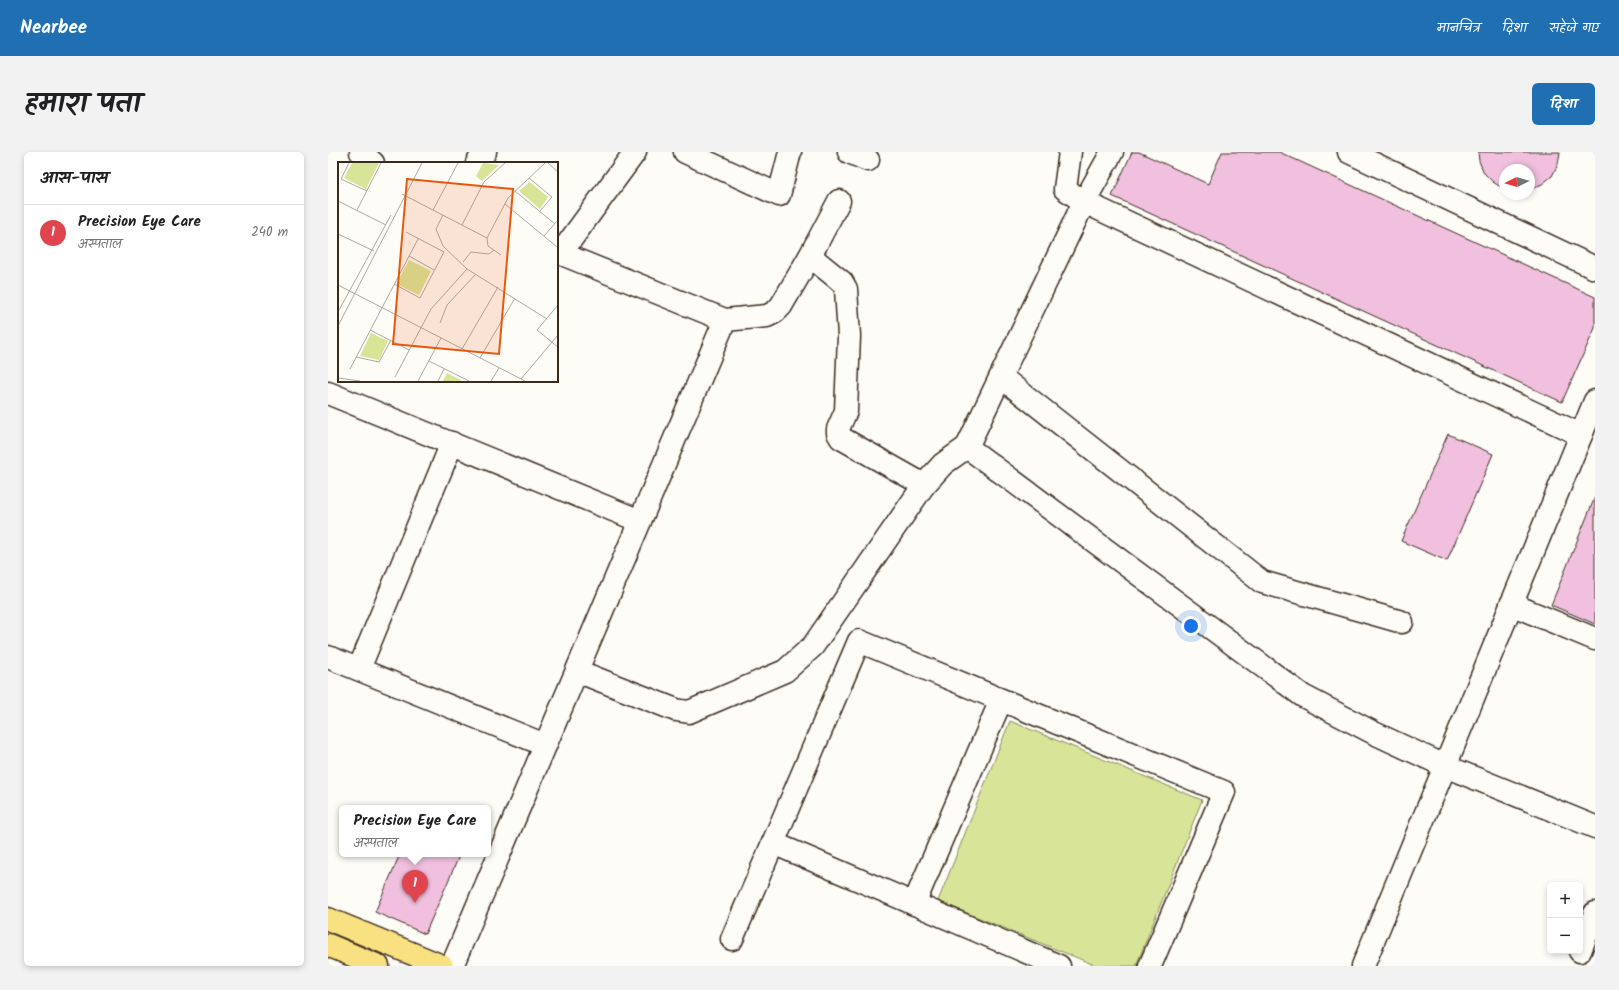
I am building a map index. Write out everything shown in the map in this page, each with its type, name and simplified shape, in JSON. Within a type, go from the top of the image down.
[{"type":"main road","points":[[328,919],[442,966]]},
{"type":"main road","points":[[328,945],[378,966]]},
{"type":"street","points":[[361,152],[372,162]]},
{"type":"street","points":[[478,162],[485,152]]},
{"type":"street","points":[[635,152],[559,252],[725,320],[767,316],[775,312],[781,306],[810,256],[839,201]]},
{"type":"street","points":[[686,152],[778,195],[790,152]]},
{"type":"street","points":[[849,152],[868,160]]},
{"type":"street","points":[[1070,152],[1065,189],[1084,202],[1581,435]]},
{"type":"street","points":[[577,671],[676,710],[689,712],[785,671],[813,646],[924,485],[943,464],[967,447],[1084,202],[1112,152]]},
{"type":"street","points":[[1348,152],[1595,268]]},
{"type":"street","points":[[810,256],[842,282],[846,289],[849,336],[846,411],[838,429],[838,433],[841,438],[924,485]]},
{"type":"street","points":[[452,966],[725,320]]},
{"type":"street","points":[[1001,377],[1262,582],[1402,622]]},
{"type":"street","points":[[328,393],[640,521]]},
{"type":"street","points":[[1363,966],[1595,401]]},
{"type":"street","points":[[359,670],[452,443]]},
{"type":"street","points":[[967,447],[1303,696],[1374,733],[1445,766],[1595,827]]},
{"type":"street","points":[[1511,604],[1595,639]]},
{"type":"street","points":[[732,939],[860,640],[1224,792],[1150,966]]},
{"type":"street","points":[[328,657],[545,745]]},
{"type":"street","points":[[914,904],[1001,700]]},
{"type":"street","points":[[773,843],[1059,966]]},
{"type":"street","points":[[1583,943],[1595,913]]},
{"type":"street","points":[[1574,966],[1579,954]]},
{"type":"green space","points":[[1010,721],[1202,800],[1136,966],[1097,966],[938,901]]},
{"type":"building","points":[[1132,152],[1139,152],[1208,184],[1222,152],[1279,152],[1595,297],[1595,328],[1562,402],[1112,196]]},
{"type":"building","points":[[1478,152],[1560,152],[1558,164],[1552,176],[1535,187],[1535,164],[1499,164],[1499,186],[1484,173],[1479,161]]},
{"type":"building","points":[[1448,434],[1493,454],[1447,561],[1401,541]]},
{"type":"building","points":[[1595,497],[1595,624],[1551,605]]},
{"type":"building","points":[[399,857],[459,857],[425,934],[375,912]]},
{"type":"place","name":"Precision Eye Care","points":[[415,903]]}]
